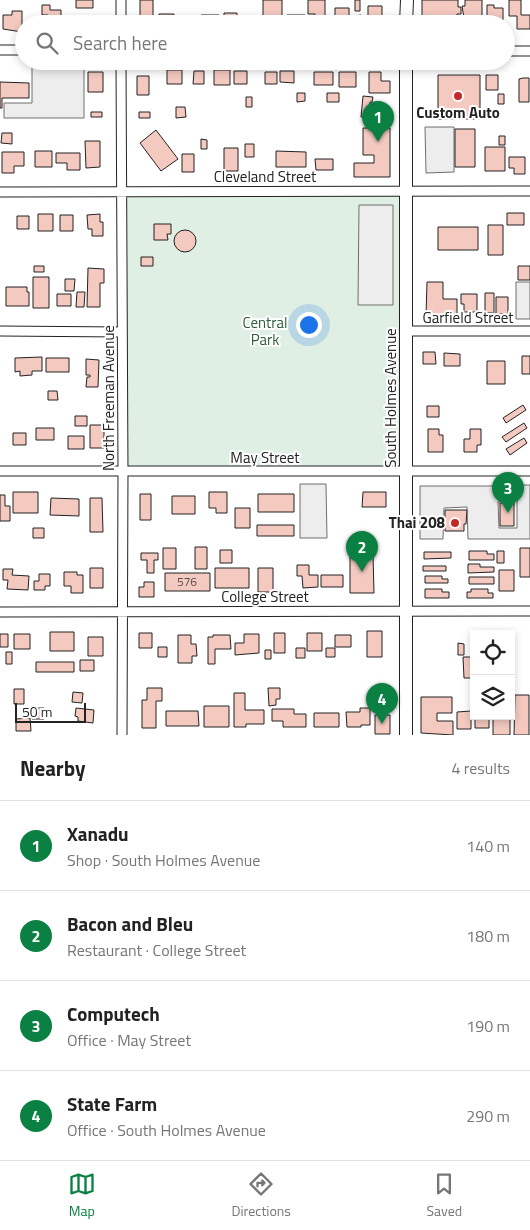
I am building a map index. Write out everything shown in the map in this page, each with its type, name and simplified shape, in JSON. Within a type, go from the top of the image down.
[{"type":"main road","points":[[406,0],[406,15]]},
{"type":"main road","name":"South Holmes Avenue","points":[[406,70],[406,735]]},
{"type":"street","points":[[121,0],[121,15]]},
{"type":"street","points":[[0,50],[15,50]]},
{"type":"street","points":[[515,51],[530,51]]},
{"type":"street","name":"North Freeman Avenue","points":[[121,70],[123,191],[122,735]]},
{"type":"street","name":"Cleveland Street","points":[[0,192],[530,192]]},
{"type":"street","points":[[0,331],[122,332]]},
{"type":"street","name":"Garfield Street","points":[[406,331],[530,331]]},
{"type":"street","name":"May Street","points":[[0,471],[530,471]]},
{"type":"street","name":"College Street","points":[[0,612],[530,611]]},
{"type":"green space","name":"Central Park","points":[[123,191],[406,191],[407,471],[123,472]]},
{"type":"shaded area","points":[[32,70],[84,70],[84,118],[4,118],[4,103],[32,103]]},
{"type":"shaded area","points":[[425,127],[454,127],[454,172],[426,173]]},
{"type":"shaded area","points":[[359,205],[393,205],[393,305],[358,305]]},
{"type":"shaded area","points":[[516,282],[530,282],[530,319],[516,319]]},
{"type":"shaded area","points":[[300,484],[326,484],[327,538],[300,538]]},
{"type":"shaded area","points":[[517,485],[530,485],[530,539],[468,539],[467,507],[444,508],[443,539],[420,539],[420,486],[502,486],[502,501],[498,502],[499,528],[517,528]]},
{"type":"building","points":[[76,0],[93,0],[93,8],[76,8]]},
{"type":"building","points":[[140,0],[153,0],[153,15],[140,15]]},
{"type":"building","points":[[263,0],[282,0],[282,15],[263,15]]},
{"type":"building","points":[[308,0],[325,0],[325,15],[308,14]]},
{"type":"building","points":[[355,0],[360,0],[360,11],[355,11]]},
{"type":"building","points":[[422,0],[458,0],[458,7],[461,7],[461,14],[457,15],[422,15]]},
{"type":"building","points":[[465,0],[482,0],[482,15],[464,15],[462,6],[465,6]]},
{"type":"building","points":[[509,0],[521,0],[521,15],[530,15],[530,29],[517,29],[517,16],[509,15]]},
{"type":"building","points":[[42,5],[50,5],[50,10],[61,10],[61,15],[42,15]]},
{"type":"building","points":[[487,5],[494,5],[494,8],[503,8],[503,15],[487,15]]},
{"type":"building","points":[[368,6],[382,6],[382,15],[368,15]]},
{"type":"building","points":[[335,8],[349,8],[349,15],[335,15]]},
{"type":"building","points":[[12,11],[22,11],[22,15],[15,15],[15,31],[3,29],[3,15],[12,15]]},
{"type":"building","points":[[224,13],[237,13],[237,15],[224,15]]},
{"type":"building","points":[[167,70],[182,70],[182,84],[167,84]]},
{"type":"building","points":[[214,70],[230,70],[230,85],[214,85]]},
{"type":"building","points":[[194,71],[204,71],[204,84],[193,84]]},
{"type":"building","points":[[234,71],[247,71],[247,84],[234,84]]},
{"type":"building","points":[[280,71],[294,71],[294,83],[280,82]]},
{"type":"building","points":[[88,72],[103,72],[103,92],[88,92]]},
{"type":"building","points":[[265,72],[277,72],[277,84],[265,84]]},
{"type":"building","points":[[314,72],[333,72],[333,85],[314,85]]},
{"type":"building","points":[[339,72],[356,72],[356,87],[339,87]]},
{"type":"building","points":[[369,72],[381,72],[381,81],[390,81],[390,93],[369,93]]},
{"type":"building","points":[[438,75],[480,75],[480,119],[438,119]]},
{"type":"building","points":[[486,75],[498,75],[498,90],[486,90]]},
{"type":"building","points":[[137,76],[149,76],[149,95],[137,95]]},
{"type":"building","points":[[529,78],[529,102],[519,102],[519,79]]},
{"type":"building","points":[[0,82],[29,83],[29,98],[2,98],[2,108],[0,108]]},
{"type":"building","points":[[297,93],[305,93],[305,101],[297,102]]},
{"type":"building","points":[[327,93],[339,93],[339,102],[327,102]]},
{"type":"building","points":[[498,94],[504,94],[504,104],[498,104]]},
{"type":"building","points":[[363,96],[373,97],[372,102],[370,102],[369,117],[361,117]]},
{"type":"building","points":[[246,97],[252,97],[252,107],[246,107]]},
{"type":"building","points":[[176,107],[185,107],[186,117],[176,118]]},
{"type":"building","points":[[91,112],[102,112],[102,117],[91,117]]},
{"type":"building","points":[[139,112],[150,112],[150,118],[139,118]]},
{"type":"building","points":[[363,128],[390,128],[390,177],[354,177],[354,163],[374,163],[374,155],[363,155]]},
{"type":"building","points":[[455,129],[475,129],[475,167],[455,167]]},
{"type":"building","points":[[156,130],[178,159],[161,171],[140,143]]},
{"type":"building","points":[[2,133],[12,133],[12,144],[1,143]]},
{"type":"building","points":[[499,136],[505,136],[505,145],[499,145]]},
{"type":"building","points":[[201,139],[207,140],[207,149],[201,149]]},
{"type":"building","points":[[85,141],[100,141],[100,167],[86,168]]},
{"type":"building","points":[[245,144],[254,144],[254,157],[245,157]]},
{"type":"building","points":[[485,147],[505,147],[505,171],[485,171]]},
{"type":"building","points":[[224,148],[238,148],[238,171],[224,171]]},
{"type":"building","points":[[35,151],[52,151],[52,167],[35,167]]},
{"type":"building","points":[[276,151],[306,152],[306,167],[276,167]]},
{"type":"building","points":[[2,152],[24,152],[24,166],[14,166],[14,173],[2,173]]},
{"type":"building","points":[[56,153],[80,153],[80,170],[67,170],[67,163],[56,163]]},
{"type":"building","points":[[182,154],[194,154],[194,172],[182,172]]},
{"type":"building","points":[[509,157],[525,157],[525,174],[514,174],[514,168],[509,168]]},
{"type":"building","points":[[315,159],[333,159],[333,170],[316,170]]},
{"type":"building","points":[[507,213],[524,213],[524,225],[507,225]]},
{"type":"building","points":[[38,214],[53,214],[53,231],[38,231]]},
{"type":"building","points":[[100,214],[100,222],[103,222],[103,236],[92,236],[92,229],[88,229],[87,215]]},
{"type":"building","points":[[60,215],[73,215],[73,231],[60,231]]},
{"type":"building","points":[[17,216],[29,216],[29,229],[17,229]]},
{"type":"building","points":[[154,224],[171,224],[171,234],[167,234],[168,240],[154,240]]},
{"type":"building","points":[[488,225],[503,225],[503,255],[488,255]]},
{"type":"building","points":[[438,227],[478,227],[478,250],[438,250]]},
{"type":"building","points":[[181,230],[189,230],[196,237],[196,245],[189,252],[181,252],[174,245],[174,237]]},
{"type":"building","points":[[141,257],[153,257],[153,266],[141,266]]},
{"type":"building","points":[[34,266],[44,266],[44,272],[34,272]]},
{"type":"building","points":[[518,266],[530,266],[530,280],[518,280]]},
{"type":"building","points":[[88,268],[104,269],[104,283],[100,283],[100,307],[87,307]]},
{"type":"building","points":[[33,277],[49,277],[49,308],[33,308]]},
{"type":"building","points":[[65,279],[75,279],[74,291],[65,291]]},
{"type":"building","points":[[427,282],[443,282],[443,299],[457,299],[457,315],[426,315]]},
{"type":"building","points":[[6,287],[27,287],[29,306],[6,306]]},
{"type":"building","points":[[77,292],[85,292],[84,307],[76,307]]},
{"type":"building","points":[[485,293],[494,293],[494,313],[485,313]]},
{"type":"building","points":[[57,294],[71,294],[71,306],[57,306]]},
{"type":"building","points":[[461,294],[477,294],[477,312],[464,312],[464,304],[461,304]]},
{"type":"building","points":[[496,297],[508,297],[508,314],[496,314]]},
{"type":"building","points":[[423,352],[435,352],[436,364],[423,364]]},
{"type":"building","points":[[444,353],[460,354],[460,366],[444,366]]},
{"type":"building","points":[[522,356],[530,356],[530,374],[522,374]]},
{"type":"building","points":[[42,357],[42,371],[32,371],[32,375],[20,376],[20,371],[15,372],[15,358]]},
{"type":"building","points":[[46,358],[69,358],[69,372],[46,372]]},
{"type":"building","points":[[86,359],[99,360],[98,387],[86,387],[87,377],[90,377],[90,375],[86,375]]},
{"type":"building","points":[[487,361],[505,361],[505,384],[487,384]]},
{"type":"building","points":[[48,391],[57,391],[58,400],[48,400]]},
{"type":"building","points":[[523,405],[526,410],[506,423],[503,418]]},
{"type":"building","points":[[427,406],[439,406],[439,417],[427,417]]},
{"type":"building","points":[[75,416],[87,416],[87,426],[75,426]]},
{"type":"building","points":[[524,423],[527,428],[506,442],[502,437]]},
{"type":"building","points":[[90,425],[104,425],[104,448],[90,448]]},
{"type":"building","points":[[36,428],[54,428],[54,440],[36,440]]},
{"type":"building","points":[[428,429],[439,429],[439,435],[443,435],[443,452],[428,452]]},
{"type":"building","points":[[470,429],[481,429],[481,445],[477,445],[477,452],[464,452],[464,439],[470,439]]},
{"type":"building","points":[[13,433],[26,433],[26,445],[13,445]]},
{"type":"building","points":[[68,436],[84,436],[84,449],[68,449]]},
{"type":"building","points":[[524,438],[527,443],[510,455],[506,449]]},
{"type":"building","points":[[13,492],[38,492],[38,513],[13,513]]},
{"type":"building","points":[[209,492],[227,492],[227,513],[216,513],[216,508],[209,508]]},
{"type":"building","points":[[363,492],[386,492],[386,507],[362,507]]},
{"type":"building","points":[[503,492],[514,492],[514,526],[500,526],[500,503],[503,503]]},
{"type":"building","points":[[140,494],[151,494],[151,520],[140,520]]},
{"type":"building","points":[[258,494],[294,494],[294,512],[258,512]]},
{"type":"building","points":[[0,495],[5,495],[5,506],[10,506],[10,521],[0,521]]},
{"type":"building","points":[[172,496],[195,496],[195,514],[172,514]]},
{"type":"building","points":[[51,498],[79,499],[79,516],[50,515]]},
{"type":"building","points":[[90,498],[102,498],[103,532],[90,532]]},
{"type":"building","points":[[235,508],[250,508],[250,528],[235,528]]},
{"type":"building","points":[[445,510],[467,510],[464,531],[445,531]]},
{"type":"building","points":[[257,525],[294,525],[294,536],[257,536]]},
{"type":"building","points":[[33,528],[44,528],[44,538],[33,538]]},
{"type":"building","points":[[367,545],[367,554],[373,554],[374,593],[350,593],[350,546]]},
{"type":"building","points":[[195,547],[207,547],[207,569],[195,569]]},
{"type":"building","points":[[163,548],[176,548],[176,569],[163,569]]},
{"type":"building","points":[[520,548],[530,548],[530,577],[520,577]]},
{"type":"building","points":[[220,550],[232,550],[232,563],[220,563]]},
{"type":"building","points":[[469,551],[487,551],[487,554],[494,554],[494,560],[469,560]]},
{"type":"building","points":[[497,551],[504,551],[504,563],[497,563]]},
{"type":"building","points":[[424,552],[451,552],[451,558],[424,559]]},
{"type":"building","points":[[141,553],[158,553],[158,560],[154,560],[154,573],[147,573],[147,560],[141,560]]},
{"type":"building","points":[[468,564],[480,564],[480,567],[494,567],[494,572],[468,573]]},
{"type":"building","points":[[297,565],[309,565],[309,575],[318,575],[318,587],[303,588],[302,576],[297,576]]},
{"type":"building","points":[[423,566],[446,566],[446,571],[423,571]]},
{"type":"building","points":[[90,568],[103,568],[103,588],[90,588]]},
{"type":"building","points":[[215,568],[249,568],[249,588],[215,588]]},
{"type":"building","points":[[258,568],[273,568],[273,592],[258,592]]},
{"type":"building","points":[[3,569],[13,569],[12,575],[29,576],[28,590],[7,589],[8,580],[3,580]]},
{"type":"building","points":[[499,570],[514,570],[514,591],[499,591]]},
{"type":"building","points":[[64,572],[77,572],[77,575],[83,575],[83,593],[71,593],[71,586],[64,586]]},
{"type":"building","points":[[165,573],[210,573],[210,591],[165,591]]},
{"type":"building","points":[[39,574],[50,574],[50,586],[45,586],[45,590],[34,590],[34,581],[39,581]]},
{"type":"building","points":[[321,575],[343,575],[343,587],[321,587]]},
{"type":"building","points":[[425,576],[442,576],[442,579],[448,579],[448,583],[425,583]]},
{"type":"building","points":[[469,577],[494,577],[494,584],[469,584]]},
{"type":"building","points":[[144,582],[154,582],[154,597],[139,597],[139,587],[144,587]]},
{"type":"building","points":[[425,589],[442,589],[442,592],[449,592],[449,598],[425,598]]},
{"type":"building","points":[[471,589],[488,589],[488,593],[493,593],[493,598],[467,598],[467,592],[471,592]]},
{"type":"building","points":[[367,631],[382,631],[382,657],[367,657]]},
{"type":"building","points":[[50,632],[74,632],[74,651],[50,651]]},
{"type":"building","points":[[139,633],[152,633],[152,648],[139,648]]},
{"type":"building","points":[[274,633],[285,633],[285,653],[274,653]]},
{"type":"building","points":[[307,633],[322,633],[322,651],[307,651]]},
{"type":"building","points":[[0,634],[8,634],[8,647],[0,647]]},
{"type":"building","points":[[14,634],[30,634],[30,649],[14,649]]},
{"type":"building","points":[[244,634],[259,634],[259,653],[235,655],[235,643],[244,643]]},
{"type":"building","points":[[178,635],[191,635],[191,644],[196,644],[197,656],[192,656],[192,663],[178,663]]},
{"type":"building","points":[[213,635],[230,635],[231,649],[215,649],[215,664],[208,664],[208,637],[213,637]]},
{"type":"building","points":[[335,635],[351,635],[351,647],[335,647]]},
{"type":"building","points":[[88,637],[103,637],[103,656],[88,656]]},
{"type":"building","points":[[458,643],[464,644],[464,655],[458,655]]},
{"type":"building","points":[[158,647],[167,647],[167,657],[158,657]]},
{"type":"building","points":[[296,648],[305,648],[305,658],[296,658]]},
{"type":"building","points":[[326,648],[335,648],[335,657],[326,657]]},
{"type":"building","points":[[265,650],[271,650],[271,659],[265,659]]},
{"type":"building","points":[[6,652],[12,652],[12,664],[6,664]]},
{"type":"building","points":[[463,657],[470,657],[470,678],[464,678]]},
{"type":"building","points":[[80,660],[94,660],[94,671],[80,671]]},
{"type":"building","points":[[36,662],[74,662],[74,672],[36,672]]},
{"type":"building","points":[[147,688],[162,688],[162,701],[156,701],[156,728],[142,728],[142,700],[147,700]]},
{"type":"building","points":[[268,688],[280,688],[280,699],[276,699],[276,705],[269,706]]},
{"type":"building","points":[[14,689],[24,689],[24,704],[14,704]]},
{"type":"building","points":[[73,692],[83,693],[82,703],[72,702]]},
{"type":"building","points":[[234,693],[245,693],[245,710],[264,710],[264,724],[246,724],[246,727],[234,727]]},
{"type":"building","points":[[515,695],[529,695],[529,735],[514,735]]},
{"type":"building","points":[[421,697],[452,697],[452,713],[437,713],[437,721],[453,721],[453,735],[421,733]]},
{"type":"building","points":[[204,706],[229,706],[229,727],[204,727]]},
{"type":"building","points":[[32,708],[44,708],[44,719],[32,719]]},
{"type":"building","points":[[76,708],[94,710],[93,723],[78,721],[78,717],[75,716]]},
{"type":"building","points":[[360,708],[370,708],[370,725],[347,727],[346,712],[360,712]]},
{"type":"building","points":[[272,709],[294,709],[294,714],[306,714],[306,727],[283,727],[283,721],[272,721]]},
{"type":"building","points":[[166,711],[198,711],[199,726],[166,726]]},
{"type":"building","points":[[470,711],[471,729],[457,729],[457,712]]},
{"type":"building","points":[[314,713],[339,713],[339,727],[314,727]]},
{"type":"building","points":[[375,715],[390,715],[390,734],[375,734]]},
{"type":"building","points":[[30,718],[31,731],[16,731],[16,719]]},
{"type":"building","points":[[475,720],[489,720],[489,728],[475,728]]},
{"type":"building","points":[[493,720],[510,720],[510,735],[493,735]]},
{"type":"place","name":"Custom Auto","points":[[458,96]]},
{"type":"place","name":"Xanadu","points":[[378,142]]},
{"type":"place","name":"Computech","points":[[508,513]]},
{"type":"place","name":"Thai 208","points":[[455,523]]},
{"type":"place","name":"Bacon and Bleu","points":[[362,572]]},
{"type":"place","name":"State Farm","points":[[382,724]]}]
